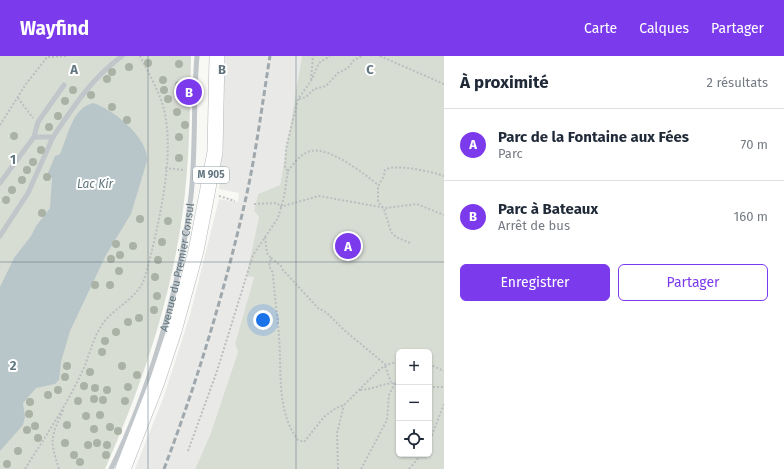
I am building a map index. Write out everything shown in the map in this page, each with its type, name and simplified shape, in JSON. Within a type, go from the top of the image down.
[{"type":"main road","name":"Avenue du Premier Consul","points":[[184,291],[204,171],[208,56]]},
{"type":"main road","name":"Avenue du Premier Consul","points":[[212,56],[212,104],[216,118]]},
{"type":"main road","name":"Avenue du Premier Consul","points":[[123,469],[157,382],[196,251],[212,172],[216,118],[217,56]]},
{"type":"lane","points":[[0,236],[28,193],[53,137],[84,91],[101,73],[122,56]]},
{"type":"lane","name":"Avenue du Premier Consul","points":[[112,469],[139,403],[153,363],[176,274],[191,196],[197,56]]},
{"type":"lane","points":[[0,183],[34,137],[38,122],[64,85]]},
{"type":"lane","points":[[34,137],[53,137]]},
{"type":"path","points":[[0,125],[34,73],[48,57],[66,56]]},
{"type":"path","points":[[25,469],[83,371],[89,350],[101,326],[135,294],[142,284],[155,238],[166,168],[167,147],[165,114],[160,98],[140,56]]},
{"type":"path","points":[[311,81],[313,56]]},
{"type":"path","points":[[288,171],[285,168],[286,149],[298,99],[311,81],[319,63],[330,56]]},
{"type":"path","points":[[298,99],[306,97],[314,89],[326,86],[338,73],[348,68],[354,60],[362,56]]},
{"type":"path","points":[[380,56],[444,84]]},
{"type":"path","points":[[18,98],[27,112],[38,122]]},
{"type":"path","points":[[188,450],[217,371],[253,255],[278,218],[284,197],[288,171],[301,156],[317,150],[336,156],[378,186]]},
{"type":"path","points":[[410,243],[396,237],[391,232],[384,209],[378,202],[378,186],[384,176],[385,170],[389,166],[397,166],[444,176]]},
{"type":"path","points":[[166,168],[184,170]]},
{"type":"path","points":[[213,194],[235,201]]},
{"type":"path","points":[[280,207],[319,196],[386,208],[417,204],[444,215]]},
{"type":"path","points":[[254,204],[277,203],[280,204],[280,207]]},
{"type":"path","points":[[265,237],[267,252],[271,258],[281,266],[282,270],[318,308],[327,313],[350,335],[386,365],[391,382]]},
{"type":"path","points":[[271,258],[269,266],[273,273],[278,318],[282,396],[288,424],[298,440],[304,442],[324,417],[336,408],[344,405],[386,365],[396,362]]},
{"type":"path","points":[[432,365],[444,370]]},
{"type":"path","points":[[360,390],[379,388],[391,382],[395,383],[389,395],[387,420],[361,469]]},
{"type":"path","points":[[432,386],[444,387]]},
{"type":"path","points":[[60,469],[52,446],[52,436],[66,401]]},
{"type":"path","points":[[432,435],[444,404]]},
{"type":"path","points":[[338,469],[337,433],[344,405]]},
{"type":"path","points":[[409,469],[419,457]]},
{"type":"shaded area","points":[[0,56],[191,56],[190,124],[187,176],[174,264],[166,299],[145,368],[133,402],[105,469],[0,469]]},
{"type":"shaded area","points":[[224,56],[302,56],[280,185],[258,194],[254,211],[259,217],[246,275],[254,277],[235,344],[238,352],[210,435],[195,469],[135,469],[164,396],[190,315],[219,199],[238,202],[239,193],[219,189],[223,133]]},
{"type":"shaded area","points":[[302,56],[444,56],[444,469],[195,469],[210,435],[238,352],[235,344],[254,277],[246,276],[259,217],[254,211],[258,194],[280,185]]},
{"type":"water","name":"Lac Kir","points":[[93,103],[110,111],[136,134],[146,152],[147,161],[131,214],[106,255],[70,331],[61,362],[59,380],[55,384],[36,388],[23,403],[25,417],[23,425],[0,451],[0,287],[14,258],[50,208],[52,178],[47,175],[55,156],[60,154],[68,131],[75,117],[86,106]]},
{"type":"railway","points":[[164,469],[199,370],[219,304],[237,236],[259,129],[270,56]]},
{"type":"place","name":"Parc à Bateaux","points":[[189,92]]},
{"type":"place","name":"Parc de la Fontaine aux Fées","points":[[348,246]]}]
